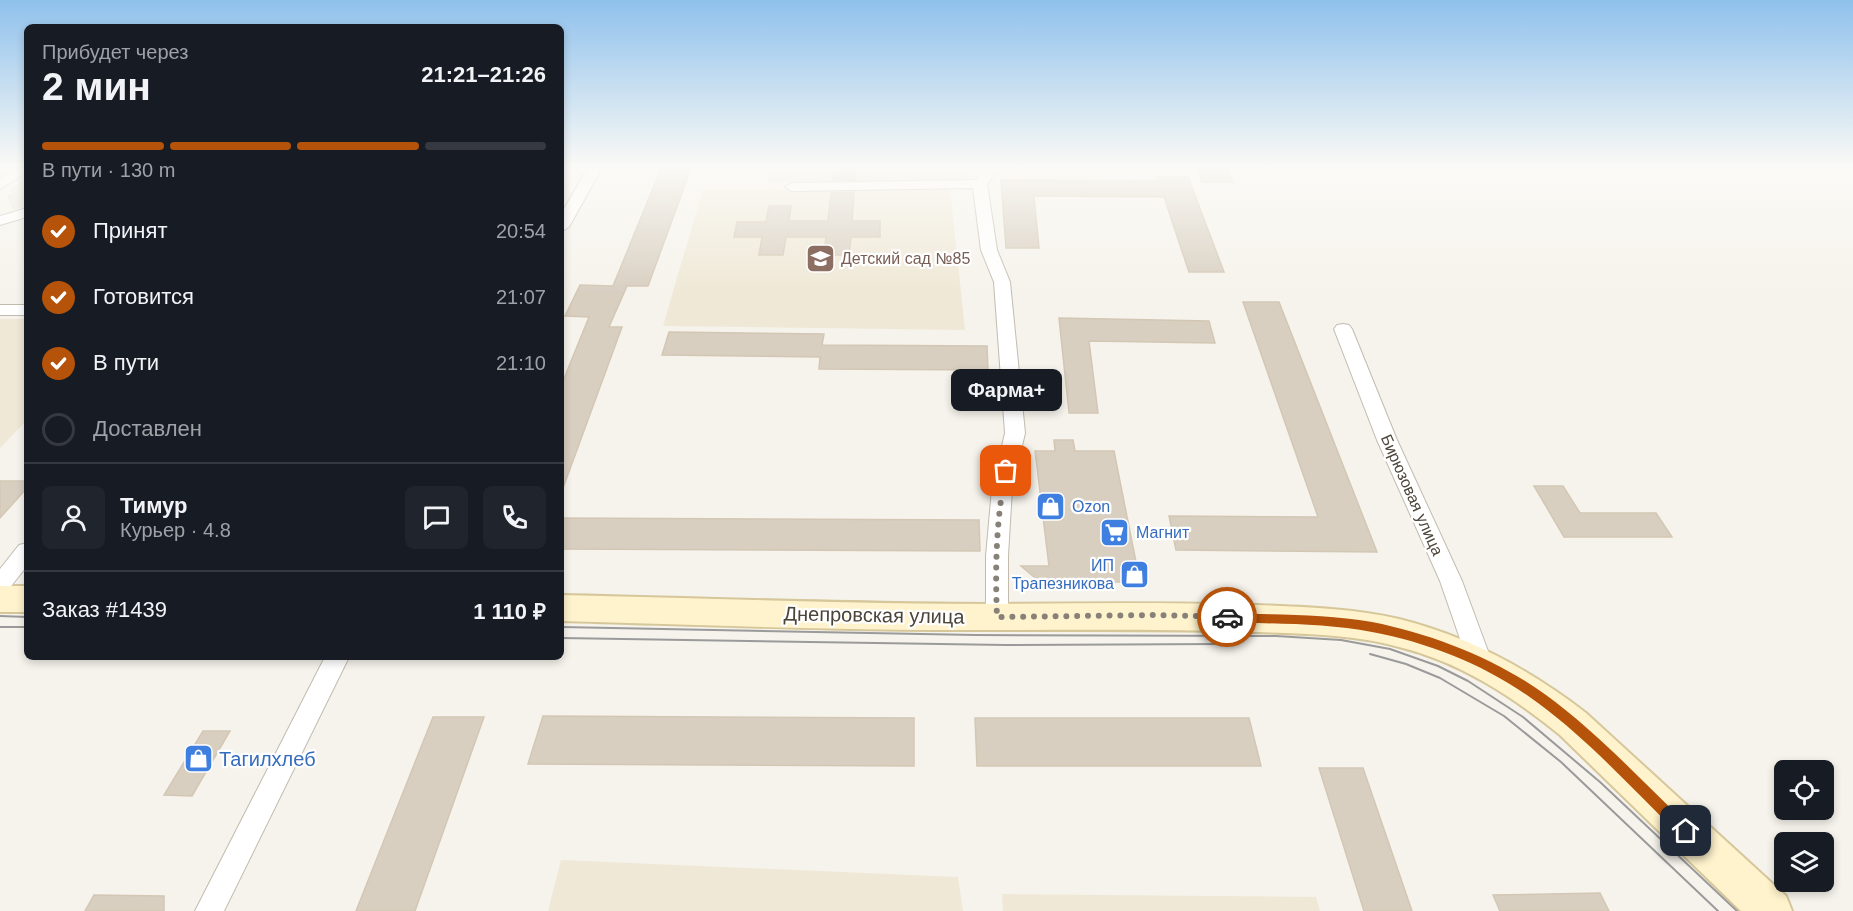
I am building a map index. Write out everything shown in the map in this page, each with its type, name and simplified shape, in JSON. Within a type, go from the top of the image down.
[{"type":"street","points":[[564,222],[572,209]]},
{"type":"street","points":[[983,209],[989,250],[1002,282],[1015,433],[1002,489],[997,556],[997,617]]},
{"type":"street","points":[[0,220],[24,213]]},
{"type":"street","points":[[0,310],[24,310]]},
{"type":"street","name":"Бирюзовая улица","points":[[1343,329],[1387,440],[1451,581],[1480,662]]},
{"type":"street","points":[[0,584],[24,555]]},
{"type":"street","points":[[0,599],[24,599]]},
{"type":"street","name":"Днепровская улица","points":[[564,608],[997,617],[1158,615],[1344,623],[1397,633],[1451,649],[1480,662],[1532,692],[1573,724],[1771,911]]},
{"type":"street","points":[[209,911],[335,660]]},
{"type":"shaded area","name":"Детский сад №85","points":[[697,209],[952,209],[965,330],[663,326]]},
{"type":"shaded area","points":[[0,319],[24,319],[24,423],[0,448]]},
{"type":"shaded area","points":[[561,860],[958,877],[963,911],[548,911]]},
{"type":"shaded area","points":[[1002,894],[1316,897],[1320,911],[1003,911]]},
{"type":"building","points":[[645,209],[676,209],[648,286],[627,286],[609,327],[622,327],[564,485],[564,379],[589,317],[565,316],[580,285],[613,286]]},
{"type":"building","points":[[769,209],[791,209],[789,221],[828,221],[829,209],[853,209],[852,221],[880,221],[880,237],[851,237],[849,255],[824,255],[826,237],[786,237],[783,255],[759,255],[762,237],[734,237],[737,222],[766,222]]},
{"type":"building","points":[[1003,209],[1035,209],[1039,248],[1006,248]]},
{"type":"building","points":[[1168,209],[1200,209],[1224,272],[1189,272]]},
{"type":"building","points":[[1243,302],[1279,302],[1377,552],[1176,550],[1169,516],[1318,517]]},
{"type":"building","points":[[1059,318],[1209,321],[1215,343],[1089,341],[1098,413],[1069,413]]},
{"type":"building","points":[[669,332],[824,334],[822,345],[987,346],[988,370],[819,369],[820,357],[662,355]]},
{"type":"building","points":[[1054,440],[1073,440],[1075,451],[1114,451],[1137,567],[1142,567],[1145,582],[1040,582],[1021,566],[1049,566],[1035,451],[1055,451]]},
{"type":"building","points":[[0,481],[24,481],[24,491],[0,518]]},
{"type":"building","points":[[1534,486],[1563,486],[1580,513],[1656,513],[1672,537],[1564,537]]},
{"type":"building","points":[[564,518],[979,520],[980,551],[564,549]]},
{"type":"building","points":[[543,716],[914,718],[914,766],[528,764]]},
{"type":"building","points":[[433,717],[484,717],[415,911],[356,911]]},
{"type":"building","points":[[975,718],[1249,718],[1261,766],[977,766]]},
{"type":"building","points":[[203,731],[230,731],[192,796],[164,795]]},
{"type":"building","points":[[1319,768],[1363,768],[1412,911],[1364,911]]},
{"type":"building","points":[[1600,893],[1609,911],[1500,911],[1493,895]]},
{"type":"building","points":[[94,895],[164,896],[164,911],[85,911]]},
{"type":"tram line","points":[[0,616],[24,617]]},
{"type":"tram line","points":[[0,627],[24,627]]},
{"type":"tram line","points":[[564,627],[975,635],[1276,636],[1341,640],[1390,649],[1438,666],[1468,681],[1523,717],[1600,782],[1737,911]]},
{"type":"tram line","points":[[564,638],[1005,645],[1218,644]]},
{"type":"tram line","points":[[1370,654],[1406,664],[1440,678],[1504,716],[1561,762],[1718,911]]},
{"type":"way so far","points":[[1006,471],[1002,489],[997,556],[997,617],[1158,615],[1227,617]]},
{"type":"place","name":"Детский сад №85","points":[[820,258]]},
{"type":"place","name":"Фарма+","points":[[1006,471]]},
{"type":"place","name":"Ozon","points":[[1051,506]]},
{"type":"place","name":"Магнит","points":[[1115,532]]},
{"type":"place","name":"ИП Трапезникова","points":[[1135,574]]},
{"type":"place","name":"Тагилхлеб","points":[[198,759]]},
{"type":"route","points":[[1227,617],[1319,621],[1371,627],[1424,640],[1480,662],[1513,679],[1573,724],[1686,831]]}]
